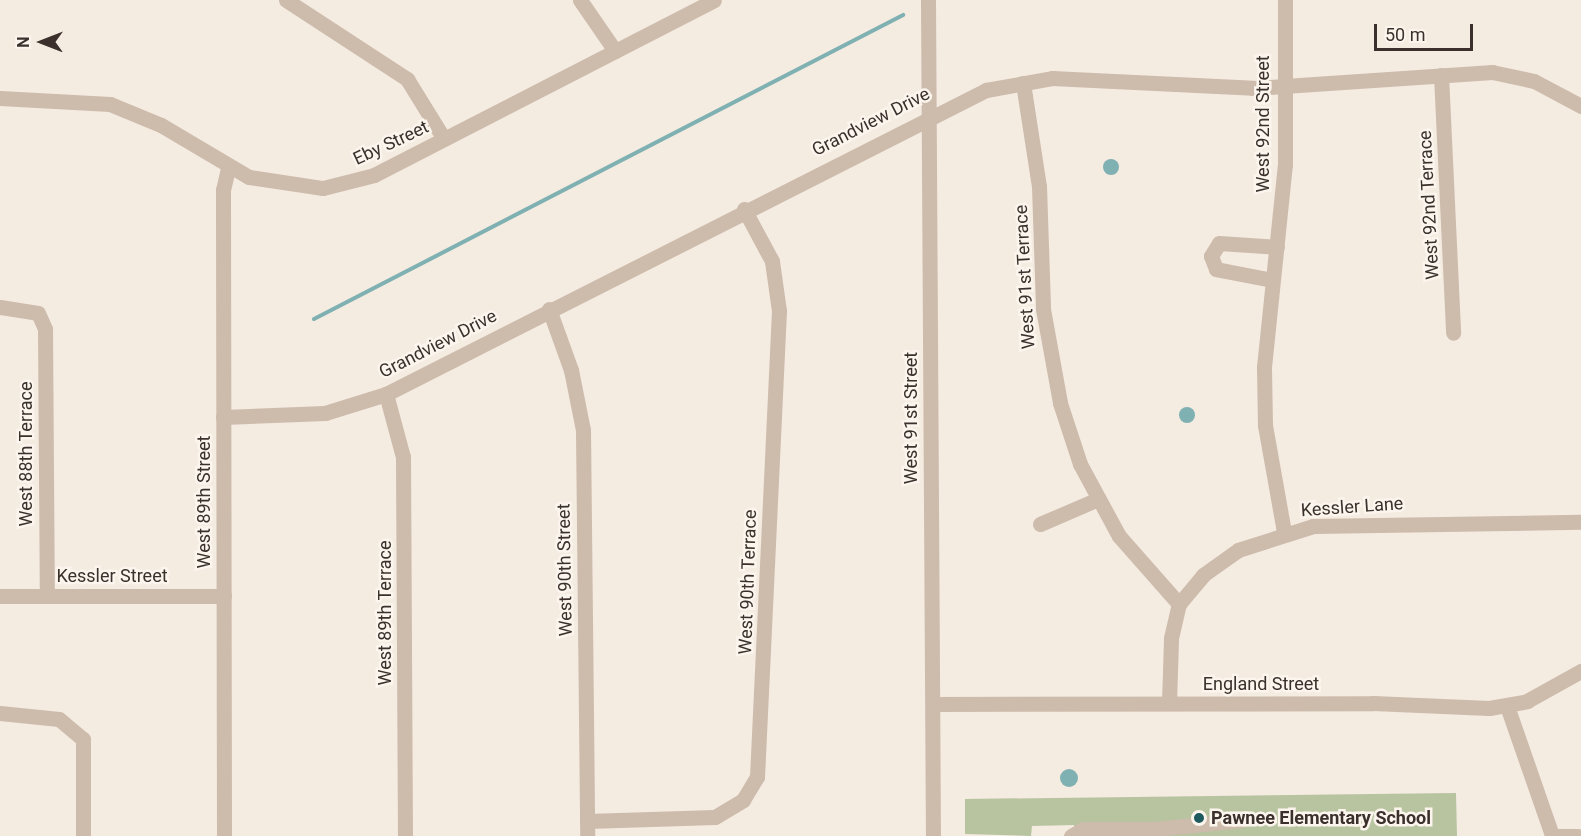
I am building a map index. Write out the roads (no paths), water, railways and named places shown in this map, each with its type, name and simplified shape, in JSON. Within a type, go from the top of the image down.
[{"type":"street","points":[[286,0],[407,79],[444,140]]},
{"type":"street","points":[[580,0],[615,51]]},
{"type":"street","name":"Eby Street","points":[[0,98],[110,104],[161,125],[228,169],[272,184],[323,188],[374,175],[714,0]]},
{"type":"street","name":"West 91st Street","points":[[928,0],[933,836]]},
{"type":"street","name":"West 92nd Street","points":[[1284,532],[1264,410],[1272,280],[1285,165],[1285,0]]},
{"type":"street","name":"Grandview Drive","points":[[223,417],[325,412],[386,393],[929,114],[986,90],[1023,83],[1088,78],[1284,86],[1441,75],[1506,74],[1579,100]]},
{"type":"street","name":"West 92nd Terrace","points":[[1441,75],[1453,333]]},
{"type":"street","name":"West 91st Terrace","points":[[1023,83],[1039,186],[1050,359],[1075,451],[1098,499],[1139,563],[1179,604]]},
{"type":"street","name":"West 89th Street","points":[[224,836],[223,190],[228,169]]},
{"type":"street","name":"West 90th Terrace","points":[[587,828],[715,817],[743,800],[757,777],[779,311],[772,261],[744,209]]},
{"type":"street","points":[[1272,280],[1216,269],[1211,256],[1219,243],[1277,247]]},
{"type":"street","name":"West 88th Terrace","points":[[0,307],[38,313],[45,329],[47,596]]},
{"type":"street","name":"West 90th Street","points":[[549,309],[571,370],[583,430],[587,828]]},
{"type":"street","name":"West 89th Terrace","points":[[386,393],[404,457],[405,836]]},
{"type":"street","points":[[1040,524],[1098,499]]},
{"type":"street","name":"Kessler Lane","points":[[1179,604],[1221,560],[1284,532],[1365,522],[1581,522]]},
{"type":"street","name":"Kessler Street","points":[[0,596],[224,596]]},
{"type":"street","points":[[1168,703],[1171,638],[1179,604]]},
{"type":"street","name":"England Street","points":[[933,704],[1168,703],[1507,706],[1543,695],[1581,671]]},
{"type":"street","points":[[1507,706],[1552,836],[1578,836]]},
{"type":"street","points":[[0,713],[60,719],[82,739],[83,836]]},
{"type":"street","points":[[1071,836],[1083,829],[1155,833],[1242,820]]},
{"type":"water","points":[[1111,159],[1117,161],[1119,167],[1117,173],[1111,175],[1105,173],[1103,167],[1105,161]]},
{"type":"water","points":[[1187,407],[1195,415],[1187,423],[1179,415]]},
{"type":"water","points":[[1069,769],[1075,772],[1078,778],[1075,784],[1069,787],[1063,784],[1060,778],[1063,772]]},
{"type":"waterway","points":[[314,319],[903,15]]},
{"type":"place","name":"Pawnee Elementary School","points":[[1199,818]]}]
